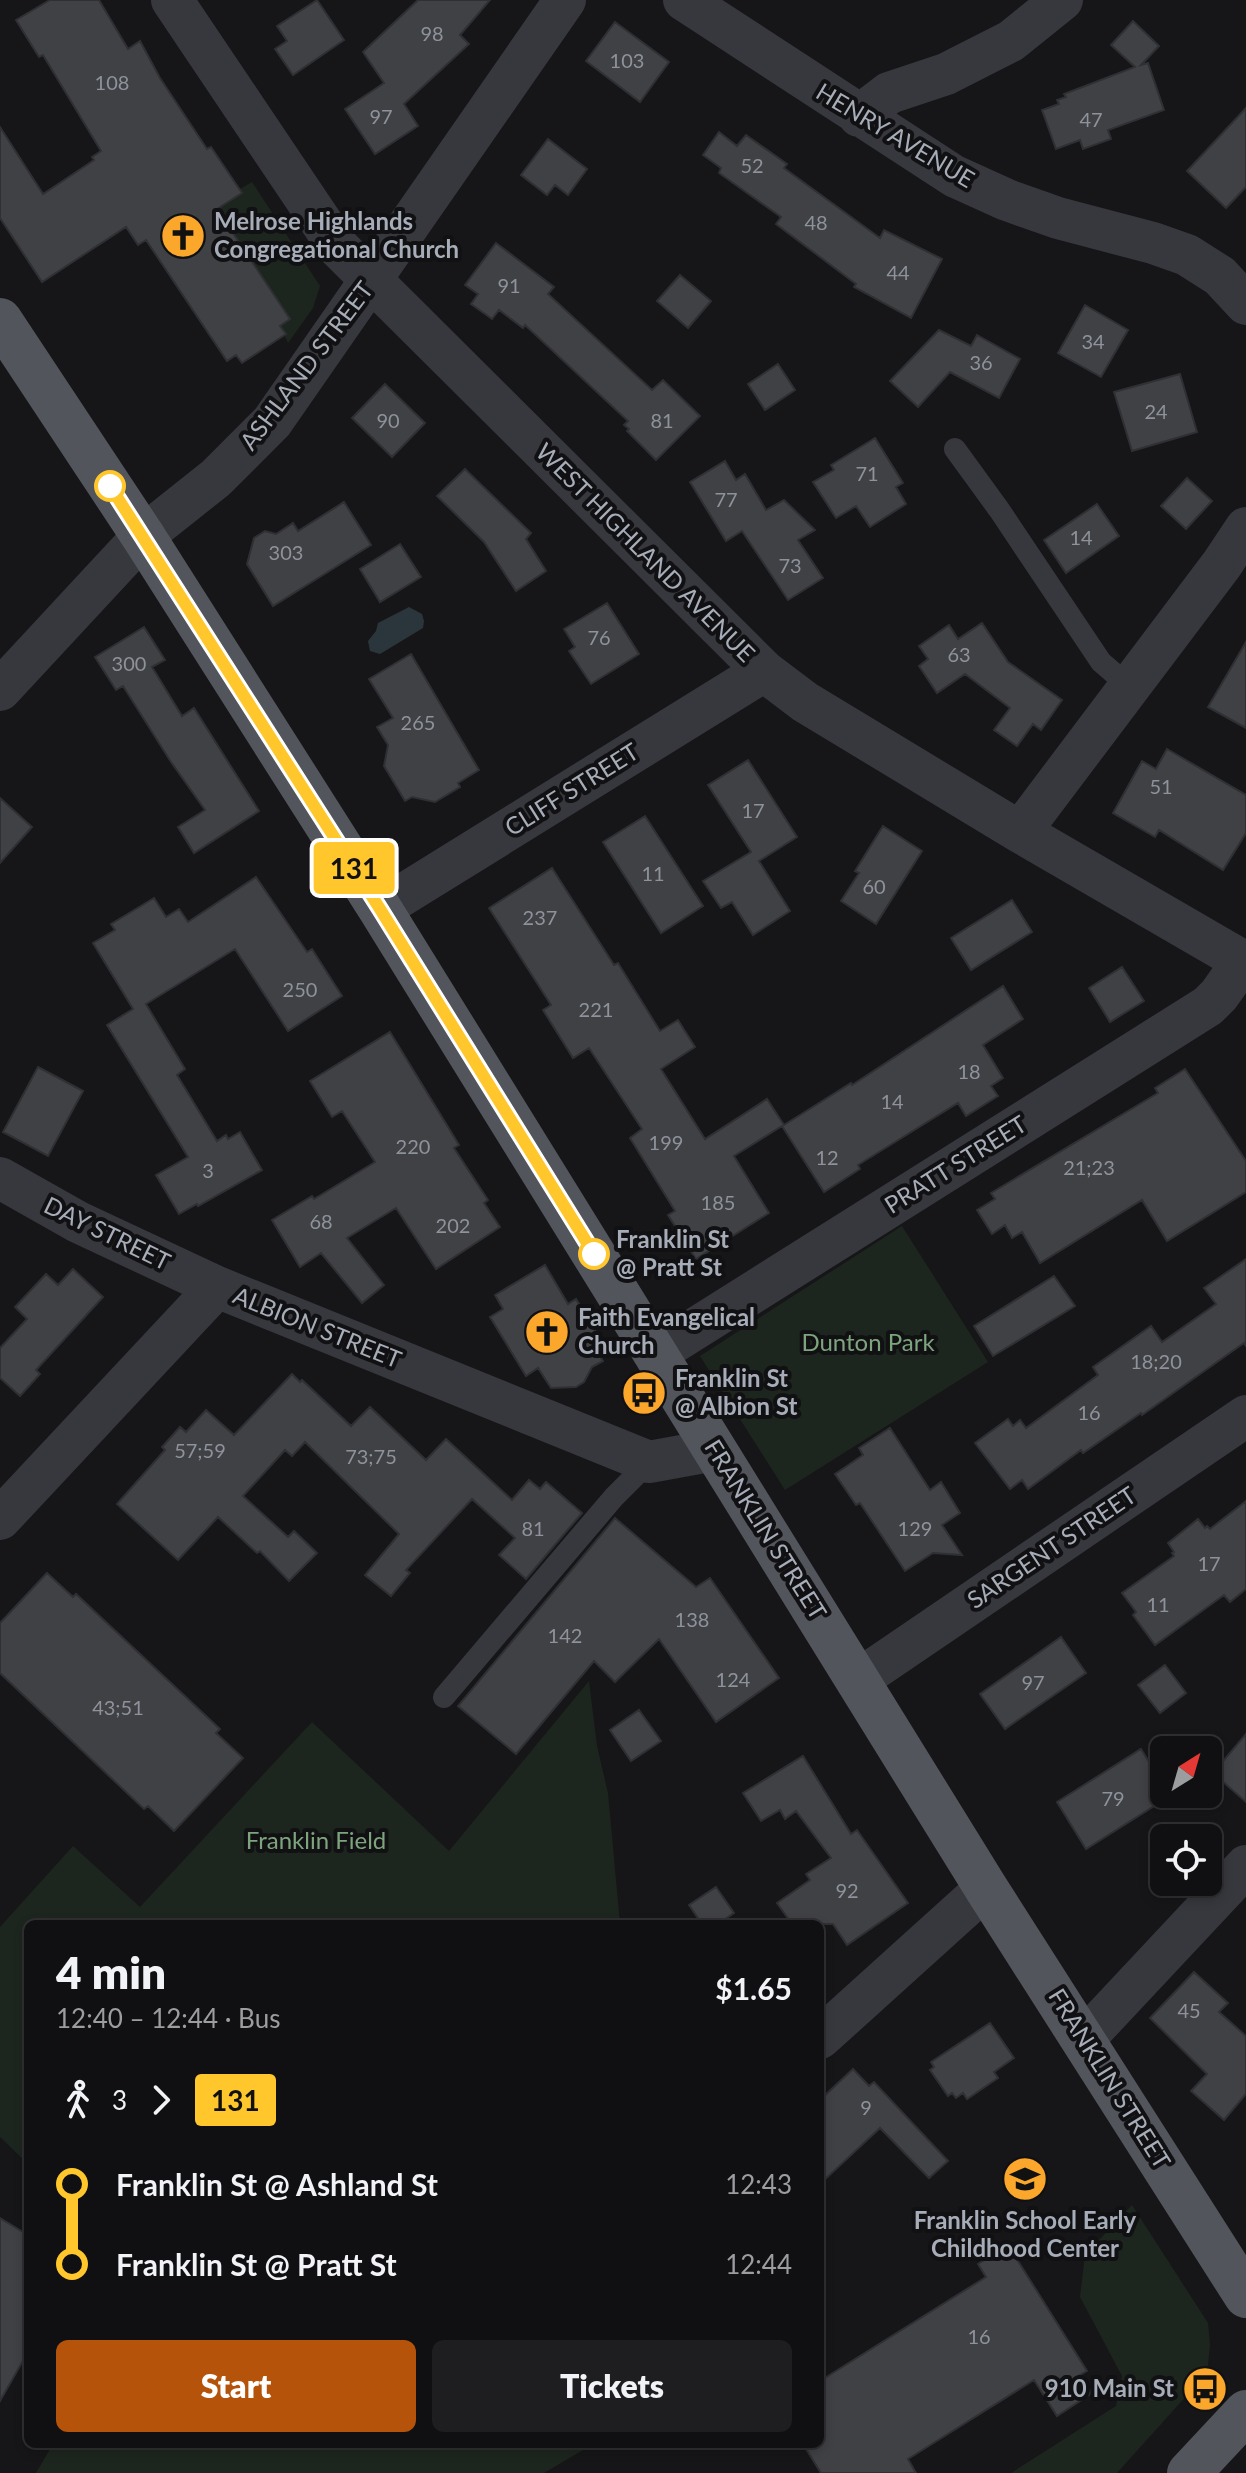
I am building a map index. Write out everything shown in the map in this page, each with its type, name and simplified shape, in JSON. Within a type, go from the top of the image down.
[{"type":"main road","name":"FRANKLIN STREET","points":[[0,320],[143,536],[380,909],[986,1888],[1246,2296]]},
{"type":"main road","points":[[1189,2473],[1246,2412]]},
{"type":"street","name":"WEST HIGHLAND AVENUE","points":[[172,0],[332,239],[764,671],[805,702],[1244,962]]},
{"type":"street","name":"ASHLAND STREET","points":[[0,690],[143,536],[216,478],[256,440],[296,389],[565,0]]},
{"type":"street","name":"HENRY AVENUE","points":[[684,0],[954,176],[1007,200],[1058,218],[1187,255],[1220,276],[1246,304]]},
{"type":"street","points":[[859,116],[889,93],[946,74],[1011,41],[1062,0]]},
{"type":"street","points":[[1020,832],[1130,687],[1234,567],[1246,528]]},
{"type":"street","name":"CLIFF STREET","points":[[380,909],[764,671]]},
{"type":"street","name":"PRATT STREET","points":[[655,1354],[1208,1006],[1244,962]]},
{"type":"street","name":"DAY STREET","points":[[0,1178],[78,1222],[217,1287]]},
{"type":"street","name":"ALBION STREET","points":[[0,1519],[217,1287],[649,1462]]},
{"type":"street","name":"SARGENT STREET","points":[[858,1680],[1246,1416]]},
{"type":"street","points":[[649,1462],[715,1450]]},
{"type":"street","points":[[1084,2039],[1246,1866]]},
{"type":"street","points":[[824,2034],[986,1888]]},
{"type":"lane","points":[[955,449],[1101,662],[1130,687]]},
{"type":"lane","points":[[444,1697],[614,1497],[649,1462]]},
{"type":"green space","points":[[252,182],[320,286],[313,308],[288,343],[280,326],[290,319],[217,209],[242,193],[240,189]]},
{"type":"green space","name":"Dunton Park","points":[[902,1226],[988,1362],[785,1490],[700,1356]]},
{"type":"green space","name":"Franklin Field","points":[[589,1681],[597,1746],[608,1793],[620,1920],[24,1920],[24,2160],[0,2137],[0,1927],[73,1846],[140,1907],[312,1722],[449,1851]]},
{"type":"green space","points":[[1132,2205],[1208,2323],[1208,2365],[1198,2383],[1117,2473],[1011,2473],[1116,2406],[1122,2376],[1080,2297],[1085,2255]]},
{"type":"green space","points":[[51,2448],[586,2448],[544,2473],[36,2473]]},
{"type":"shaded area","points":[[409,607],[422,614],[423,628],[380,654],[370,651],[368,641],[378,623]]},
{"type":"building","name":"Melrose Highlands Congregational Church","points":[[50,0],[99,0],[128,49],[140,41],[160,78],[207,149],[211,147],[242,193],[217,209],[290,319],[280,326],[286,334],[242,363],[236,355],[227,361],[146,240],[138,245],[126,227],[42,282],[0,218],[0,127],[43,194],[94,160],[92,157],[101,151],[43,55],[39,57],[16,20]]},
{"type":"building","points":[[317,0],[344,40],[293,75],[275,49],[287,41],[277,26]]},
{"type":"building","points":[[418,0],[490,0],[460,35],[469,44],[404,104],[418,126],[375,154],[345,109],[384,83],[363,52]]},
{"type":"building","points":[[1133,21],[1159,46],[1141,65],[1148,63],[1164,110],[1108,130],[1111,139],[1083,149],[1080,140],[1056,149],[1042,110],[1059,104],[1057,100],[1066,97],[1064,94],[1135,67],[1111,45]]},
{"type":"building","points":[[615,22],[669,62],[640,102],[586,61]]},
{"type":"building","points":[[1246,108],[1246,187],[1226,208],[1187,171]]},
{"type":"building","points":[[719,132],[737,146],[746,135],[787,164],[784,168],[880,238],[884,230],[942,259],[911,318],[854,287],[856,284],[776,224],[781,217],[719,173],[721,168],[703,155]]},
{"type":"building","points":[[548,139],[587,169],[568,195],[555,185],[547,195],[521,175]]},
{"type":"building","points":[[496,243],[554,287],[548,294],[652,390],[663,380],[700,416],[656,460],[627,431],[629,429],[624,425],[628,421],[525,325],[523,328],[499,310],[492,319],[471,304],[478,294],[465,285]]},
{"type":"building","points":[[680,275],[711,301],[688,328],[657,301]]},
{"type":"building","points":[[1085,305],[1128,330],[1101,377],[1058,353]]},
{"type":"building","points":[[939,330],[971,346],[977,335],[1020,359],[999,398],[950,372],[918,407],[890,381]]},
{"type":"building","points":[[778,364],[795,390],[765,410],[748,384]]},
{"type":"building","points":[[1180,374],[1197,432],[1132,451],[1114,392]]},
{"type":"building","points":[[385,384],[425,423],[392,457],[352,418]]},
{"type":"building","points":[[875,438],[903,483],[896,487],[906,504],[870,527],[856,506],[836,518],[813,482],[834,470],[831,465]]},
{"type":"building","points":[[725,461],[736,480],[745,474],[766,510],[784,500],[815,530],[798,540],[823,578],[788,600],[742,531],[726,541],[690,482]]},
{"type":"building","points":[[465,469],[531,533],[526,539],[546,571],[516,591],[484,542],[437,496]]},
{"type":"building","points":[[1187,478],[1212,501],[1186,529],[1161,506]]},
{"type":"building","points":[[344,502],[371,545],[273,606],[247,564],[254,538],[265,531],[276,534],[293,523],[298,531]]},
{"type":"building","points":[[1097,504],[1119,536],[1066,573],[1044,540]]},
{"type":"building","points":[[400,544],[421,577],[380,602],[360,569]]},
{"type":"building","points":[[607,603],[639,654],[591,684],[569,651],[575,647],[564,629]]},
{"type":"building","points":[[982,623],[1008,662],[1062,700],[1041,730],[1033,724],[1017,746],[994,730],[1010,708],[965,674],[937,693],[919,666],[928,659],[919,646],[949,625],[958,639]]},
{"type":"building","points":[[144,627],[165,660],[152,667],[182,716],[194,708],[259,811],[194,853],[178,827],[205,810],[123,686],[116,690],[95,657]]},
{"type":"building","points":[[1246,642],[1246,728],[1208,707]]},
{"type":"building","points":[[411,654],[479,770],[458,783],[460,787],[435,802],[412,797],[405,801],[384,766],[388,745],[377,727],[393,718],[369,679]]},
{"type":"building","points":[[1167,749],[1246,795],[1246,833],[1223,870],[1159,830],[1155,837],[1113,813],[1142,761],[1156,769]]},
{"type":"building","points":[[748,760],[797,837],[759,861],[790,911],[753,935],[732,902],[721,908],[703,881],[751,852],[708,785]]},
{"type":"building","points":[[0,798],[32,827],[0,863]]},
{"type":"building","points":[[645,816],[703,906],[661,933],[603,842]]},
{"type":"building","points":[[883,826],[922,851],[876,924],[841,901],[859,873],[855,871]]},
{"type":"building","points":[[552,868],[614,965],[618,963],[660,1031],[678,1020],[695,1047],[661,1069],[705,1139],[767,1099],[784,1125],[852,1085],[1003,986],[1023,1019],[983,1045],[1003,1078],[991,1086],[998,1096],[966,1116],[958,1103],[858,1165],[860,1169],[824,1192],[782,1126],[734,1156],[769,1213],[696,1259],[668,1215],[675,1211],[630,1138],[642,1129],[589,1048],[573,1058],[543,1010],[551,1005],[489,908]]},
{"type":"building","points":[[256,877],[307,952],[312,949],[342,996],[288,1031],[235,949],[146,1004],[185,1069],[177,1075],[217,1141],[240,1132],[262,1170],[179,1214],[156,1175],[188,1157],[107,1025],[133,1009],[93,943],[115,930],[111,924],[154,898],[166,917],[179,909],[188,922]]},
{"type":"building","points":[[1012,900],[1032,932],[971,970],[951,938]]},
{"type":"building","points":[[1122,967],[1144,1001],[1110,1022],[1089,988]]},
{"type":"building","points":[[390,1032],[459,1145],[454,1148],[488,1200],[484,1203],[500,1227],[436,1269],[396,1208],[347,1238],[384,1285],[362,1303],[321,1253],[300,1267],[272,1220],[375,1162],[342,1111],[332,1117],[310,1081]]},
{"type":"building","points":[[38,1067],[83,1091],[48,1156],[3,1132]]},
{"type":"building","points":[[1185,1069],[1246,1161],[1246,1192],[1167,1241],[1142,1200],[1040,1263],[1022,1232],[1012,1238],[1005,1225],[992,1234],[977,1210],[995,1199],[991,1193],[1158,1093],[1155,1088]]},
{"type":"building","points":[[1246,1259],[1246,1346],[1244,1343],[1142,1415],[1083,1453],[1081,1450],[1028,1489],[1022,1480],[1010,1489],[975,1443],[1008,1419],[1013,1426],[1020,1420],[1026,1428],[1098,1375],[1093,1367],[1151,1326],[1162,1342],[1216,1304],[1204,1288]]},
{"type":"building","name":"Faith Evangelical Church","points":[[545,1265],[568,1304],[576,1299],[605,1347],[597,1351],[603,1361],[592,1367],[584,1382],[576,1387],[551,1388],[538,1368],[526,1376],[490,1317],[503,1309],[495,1295]]},
{"type":"building","points":[[73,1269],[103,1297],[36,1370],[40,1374],[20,1396],[0,1378],[0,1348],[27,1319],[15,1307],[46,1274],[58,1285]]},
{"type":"building","points":[[1054,1276],[1075,1306],[993,1356],[974,1326]]},
{"type":"building","points":[[292,1374],[351,1426],[370,1407],[426,1460],[446,1439],[512,1500],[529,1480],[540,1489],[546,1482],[582,1513],[526,1579],[499,1555],[515,1538],[472,1499],[406,1570],[410,1573],[391,1596],[365,1575],[399,1534],[305,1442],[292,1456],[285,1450],[243,1496],[288,1537],[294,1531],[317,1553],[289,1581],[260,1551],[257,1553],[218,1517],[178,1560],[117,1504],[165,1450],[162,1447],[180,1427],[186,1432],[206,1410],[234,1435]]},
{"type":"building","points":[[890,1428],[930,1490],[941,1482],[960,1513],[942,1525],[962,1555],[933,1553],[905,1571],[860,1503],[856,1505],[835,1474],[863,1455],[859,1448]]},
{"type":"building","points":[[1246,1501],[1246,1589],[1230,1602],[1224,1595],[1155,1645],[1133,1615],[1136,1612],[1122,1593],[1174,1556],[1168,1543],[1198,1519],[1205,1528],[1210,1529]]},
{"type":"building","points":[[615,1518],[696,1587],[710,1578],[779,1678],[716,1722],[659,1639],[615,1682],[594,1661],[516,1754],[458,1706]]},
{"type":"building","points":[[47,1573],[73,1597],[76,1594],[220,1729],[216,1733],[243,1758],[174,1831],[148,1806],[144,1809],[0,1673],[0,1623]]},
{"type":"building","points":[[1061,1637],[1086,1673],[1005,1729],[980,1694]]},
{"type":"building","points":[[1165,1665],[1186,1693],[1160,1713],[1138,1685]]},
{"type":"building","points":[[639,1710],[661,1741],[631,1761],[610,1730]]},
{"type":"building","points":[[1246,1734],[1246,1802],[1222,1781],[1222,1762]]},
{"type":"building","points":[[1141,1749],[1150,1763],[1151,1808],[1086,1849],[1057,1802]]},
{"type":"building","points":[[803,1756],[851,1834],[857,1830],[908,1903],[847,1945],[833,1924],[824,1924],[824,1920],[789,1920],[777,1903],[810,1880],[806,1874],[831,1858],[796,1811],[785,1819],[780,1810],[761,1821],[743,1793]]},
{"type":"building","points":[[716,1887],[734,1913],[724,1920],[699,1920],[689,1905]]},
{"type":"building","points":[[1194,1972],[1228,2003],[1219,2012],[1246,2036],[1246,2094],[1224,2120],[1191,2091],[1207,2074],[1150,2018]]},
{"type":"building","points":[[990,2023],[1014,2058],[994,2072],[998,2078],[967,2099],[963,2093],[956,2098],[952,2093],[948,2096],[930,2070],[934,2067],[931,2062]]},
{"type":"building","points":[[853,2069],[869,2086],[874,2082],[948,2161],[929,2178],[880,2128],[824,2180],[824,2096]]},
{"type":"building","points":[[0,2218],[24,2233],[24,2359],[0,2401]]},
{"type":"building","points":[[1008,2245],[1087,2371],[1080,2375],[1092,2393],[1057,2416],[1034,2380],[908,2459],[916,2473],[821,2473],[805,2448],[824,2448],[824,2378],[986,2277],[978,2264]]},
{"type":"bus line","name":"131","points":[[110,486],[380,909],[594,1254]]},
{"type":"place","name":"Melrose Highlands Congregational Church","points":[[183,236]]},
{"type":"place","name":"Franklin St @ Pratt St","points":[[594,1254]]},
{"type":"place","name":"Faith Evangelical Church","points":[[547,1332]]},
{"type":"place","name":"Franklin St @ Albion St","points":[[644,1393]]},
{"type":"place","name":"Franklin School Early Childhood Center","points":[[1025,2179]]},
{"type":"place","name":"910 Main St","points":[[1205,2389]]}]
